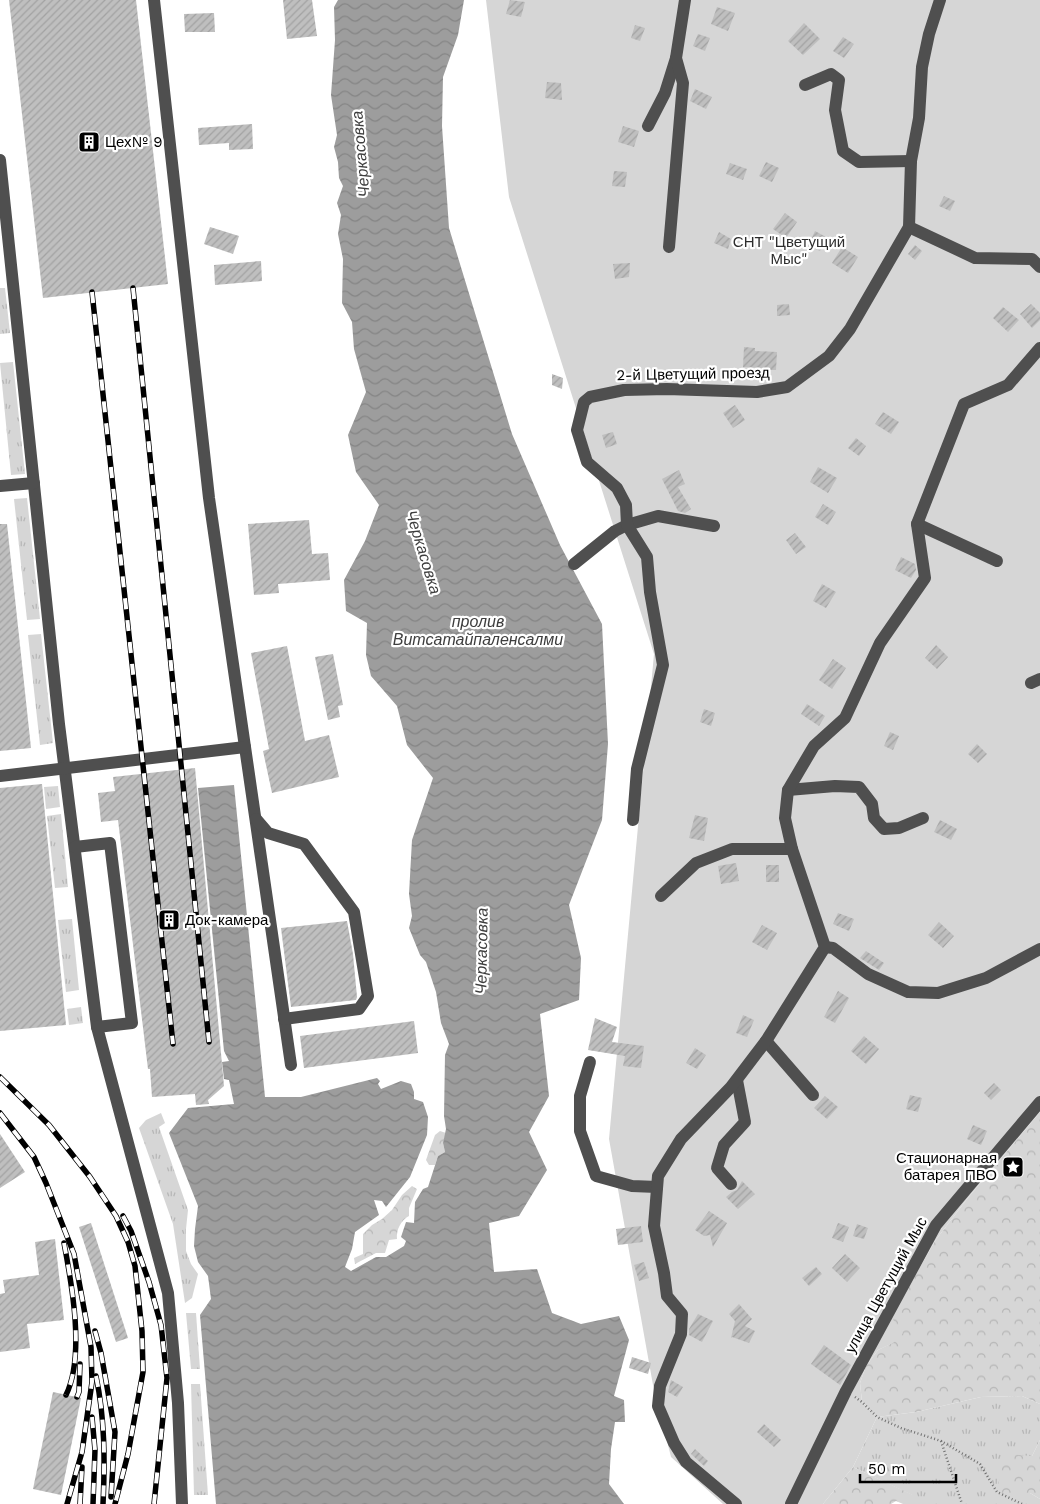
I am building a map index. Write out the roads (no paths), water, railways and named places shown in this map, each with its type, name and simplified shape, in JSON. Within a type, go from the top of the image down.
[{"type":"street","points":[[154,0],[209,498],[291,1064]]},
{"type":"street","points":[[648,126],[665,93],[676,58],[685,0]]},
{"type":"street","name":"2-й Цветущий проезд","points":[[634,820],[637,769],[663,665],[650,592],[647,557],[627,525],[626,505],[617,488],[587,462],[577,430],[584,402],[590,397],[624,390],[667,388],[757,392],[786,387],[829,356],[850,329],[909,227],[911,161],[919,118],[922,67],[929,34],[940,0]]},
{"type":"street","points":[[669,247],[683,83],[676,58]]},
{"type":"street","points":[[805,85],[832,74],[839,80],[835,110],[843,151],[859,162],[911,161]]},
{"type":"street","points":[[0,160],[65,768],[97,1027],[168,1293],[178,1403],[182,1504]]},
{"type":"street","points":[[909,227],[975,258],[1032,259],[1040,267]]},
{"type":"street","points":[[825,947],[792,850],[785,818],[788,790],[814,746],[844,718],[880,643],[925,578],[917,524],[964,404],[1008,385],[1040,348]]},
{"type":"street","points":[[0,486],[34,483]]},
{"type":"street","points":[[574,564],[615,531],[627,525],[658,516],[714,526]]},
{"type":"street","points":[[917,524],[998,561]]},
{"type":"street","points":[[0,776],[245,747]]},
{"type":"street","points":[[788,790],[835,786],[859,787],[872,804],[874,818],[884,829],[899,828],[923,818]]},
{"type":"street","points":[[255,817],[268,833],[304,844],[354,912],[368,996],[359,1009],[284,1019]]},
{"type":"street","points":[[75,848],[110,843],[132,1023],[97,1027]]},
{"type":"street","points":[[661,896],[696,863],[732,849],[792,850]]},
{"type":"street","points":[[825,947],[833,948],[868,974],[908,992],[938,993],[986,978],[1040,949]]},
{"type":"street","points":[[736,1504],[686,1462],[674,1443],[658,1406],[660,1386],[681,1334],[682,1314],[667,1296],[654,1226],[658,1176],[681,1139],[731,1087],[766,1041],[825,947]]},
{"type":"street","points":[[766,1041],[813,1095]]},
{"type":"street","points":[[590,1062],[580,1096],[580,1131],[596,1176],[632,1186],[657,1187]]},
{"type":"street","points":[[731,1184],[717,1168],[724,1145],[745,1122],[737,1080]]},
{"type":"street","name":"улица Цветущий Мыс","points":[[791,1504],[846,1391],[936,1225],[1040,1102]]},
{"type":"water","points":[[338,0],[464,0],[458,35],[443,77],[442,126],[449,228],[512,434],[560,545],[602,624],[608,744],[602,820],[569,905],[581,958],[579,1000],[540,1014],[549,1096],[529,1132],[547,1170],[519,1216],[489,1223],[494,1272],[537,1269],[552,1313],[581,1324],[619,1316],[629,1340],[614,1396],[624,1400],[625,1422],[615,1422],[609,1484],[624,1504],[216,1504],[200,1315],[211,1299],[208,1276],[198,1262],[194,1246],[198,1206],[169,1133],[188,1108],[234,1104],[229,1080],[224,1079],[222,1062],[229,1061],[224,1051],[198,788],[234,785],[265,1097],[301,1097],[377,1078],[380,1081],[378,1084],[381,1089],[401,1081],[411,1084],[414,1099],[423,1102],[428,1117],[427,1135],[410,1177],[386,1207],[382,1201],[374,1200],[379,1215],[355,1232],[352,1249],[345,1267],[351,1271],[376,1257],[386,1257],[404,1246],[406,1241],[401,1237],[406,1222],[414,1223],[415,1202],[423,1189],[428,1187],[438,1156],[445,1152],[443,1143],[446,1129],[444,1116],[445,1055],[449,1044],[441,1023],[436,992],[426,962],[420,955],[409,928],[412,916],[409,894],[412,840],[433,778],[407,745],[397,706],[371,676],[366,655],[367,623],[346,611],[344,580],[365,541],[379,505],[356,472],[348,435],[366,392],[354,349],[352,322],[342,303],[343,259],[338,234],[341,215],[337,203],[343,186],[339,178],[338,162],[334,147],[337,135],[331,95],[335,40],[334,7]]},
{"type":"railway","points":[[133,288],[209,1042]]},
{"type":"railway","points":[[92,292],[173,1044]]},
{"type":"railway","points":[[0,1077],[49,1125],[90,1177],[116,1216],[128,1242],[135,1266],[142,1331],[143,1372],[128,1454],[115,1504]]},
{"type":"railway","points":[[0,1113],[34,1157],[74,1254],[91,1347],[92,1382],[82,1452],[67,1504]]},
{"type":"railway","points":[[123,1216],[131,1231],[149,1282],[161,1325],[167,1378],[154,1504]]},
{"type":"railway","points":[[64,1243],[73,1299],[76,1341],[72,1379],[66,1395]]},
{"type":"railway","points":[[95,1331],[101,1353],[115,1432],[111,1497]]},
{"type":"railway","points":[[77,1397],[79,1392],[80,1364]]},
{"type":"railway","points":[[96,1376],[104,1440],[103,1504]]},
{"type":"railway","points":[[92,1417],[95,1450],[93,1504]]},
{"type":"railway","points":[[80,1504],[82,1467]]},
{"type":"place","name":"Цех№ 9","points":[[89,142]]},
{"type":"place","name":"Док-камера","points":[[169,920]]},
{"type":"place","name":"Стационарная батарея ПВО","points":[[1013,1167]]},
{"type":"water label","name":"Черкасовка","points":[[360,154]]},
{"type":"water label","name":"Черкасовка","points":[[424,552]]},
{"type":"water label","name":"пролив Витсатайпаленсалми","points":[[478,630]]},
{"type":"water label","name":"Черкасовка","points":[[481,951]]},
{"type":"park label","name":"СНТ \"Цветущий Мыс\"","points":[[789,250]]}]
